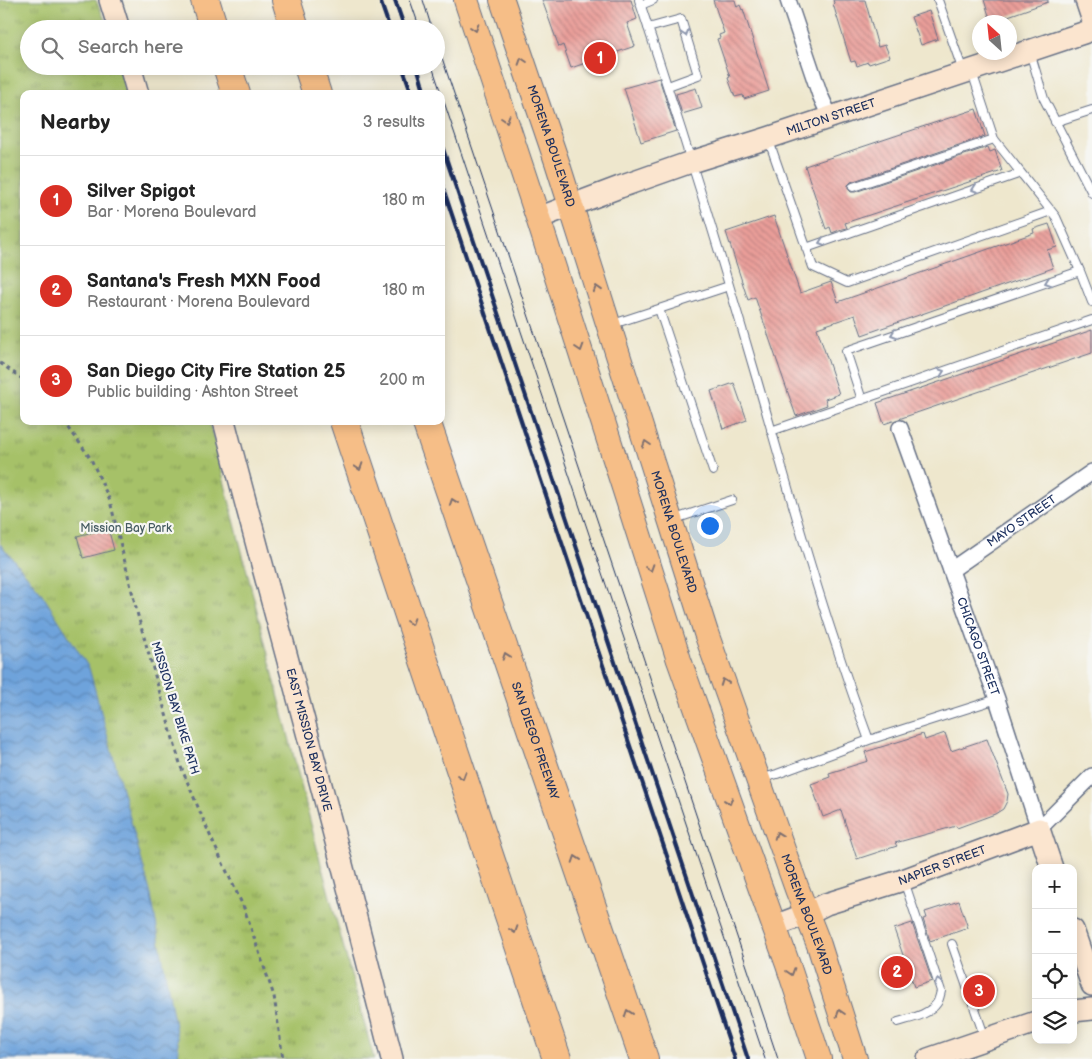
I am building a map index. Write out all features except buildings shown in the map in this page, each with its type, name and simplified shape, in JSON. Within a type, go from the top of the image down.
[{"type":"highway","points":[[205,0],[211,20]]},
{"type":"highway","points":[[286,0],[292,20]]},
{"type":"highway","points":[[230,75],[235,90]]},
{"type":"highway","points":[[311,75],[316,90]]},
{"type":"highway","points":[[345,425],[557,1059]]},
{"type":"highway","name":"SAN DIEGO FREEWAY","points":[[427,425],[644,1059]]},
{"type":"main road","points":[[110,0],[116,20]]},
{"type":"main road","points":[[466,0],[538,218],[679,660],[788,965],[819,1059]]},
{"type":"main road","name":"MORENA BOULEVARD","points":[[502,0],[571,207],[706,634],[818,945],[855,1059]]},
{"type":"main road","points":[[1086,0],[1092,18]]},
{"type":"main road","name":"MILTON STREET","points":[[538,218],[691,162],[1092,30]]},
{"type":"main road","points":[[133,75],[137,90]]},
{"type":"main road","name":"EAST MISSION BAY DRIVE","points":[[225,425],[357,916],[392,1059]]},
{"type":"main road","name":"NAPIER STREET","points":[[774,926],[826,904],[903,880],[1039,829]]},
{"type":"main road","name":"CHICAGO STREET","points":[[1039,829],[1051,864]]},
{"type":"main road","points":[[1077,942],[1092,985]]},
{"type":"main road","points":[[1077,1011],[1092,1009]]},
{"type":"main road","points":[[928,1059],[1032,1023]]},
{"type":"street","points":[[788,0],[820,95],[830,117]]},
{"type":"street","name":"CHICAGO STREET","points":[[900,428],[997,699],[1039,829]]},
{"type":"street","name":"MAYO STREET","points":[[951,570],[1092,472]]},
{"type":"street","name":"NAPIER STREET","points":[[1039,829],[1092,776]]},
{"type":"lane","points":[[653,0],[640,3],[668,86],[729,286],[836,648],[869,740]]},
{"type":"lane","points":[[938,0],[994,139],[1056,217],[1092,302]]},
{"type":"lane","points":[[648,28],[681,19],[698,75],[668,86]]},
{"type":"lane","points":[[1029,50],[1044,100],[1092,194]]},
{"type":"lane","points":[[1055,122],[1092,110]]},
{"type":"lane","points":[[768,138],[813,267],[847,283],[1051,212]]},
{"type":"lane","points":[[853,187],[994,139]]},
{"type":"lane","points":[[806,248],[1021,173]]},
{"type":"lane","points":[[862,400],[846,350],[1080,271]]},
{"type":"lane","points":[[608,325],[729,286]]},
{"type":"lane","points":[[659,309],[713,471]]},
{"type":"lane","points":[[771,431],[1092,320]]},
{"type":"lane","points":[[670,520],[732,500]]},
{"type":"lane","points":[[758,780],[869,740],[997,699]]},
{"type":"lane","points":[[898,1022],[918,1016],[929,1010],[937,1002],[941,991],[903,880]]},
{"type":"lane","points":[[952,944],[986,1040]]},
{"type":"path","points":[[0,363],[20,377]]},
{"type":"path","name":"MISSION BAY BIKE PATH","points":[[67,425],[91,459],[110,501],[141,624],[181,767],[244,908],[274,996],[283,1059]]},
{"type":"green space","name":"Mission Bay Park","points":[[0,0],[96,0],[105,20],[20,20],[20,75],[121,75],[125,90],[20,90],[20,425],[210,425],[321,864],[374,1059],[179,1059],[178,1043],[40,591],[0,544]]},
{"type":"water","points":[[0,544],[40,591],[89,668],[151,895],[178,1043],[179,1059],[0,1059]]},
{"type":"tram line","points":[[410,0],[417,20]]},
{"type":"tram line","points":[[423,0],[429,20]]},
{"type":"tram line","points":[[445,67],[778,1059]]},
{"type":"tram line","points":[[435,75],[440,90]]},
{"type":"tram line","points":[[445,105],[765,1059]]},
{"type":"railway","points":[[380,0],[387,20]]},
{"type":"railway","points":[[395,0],[402,20]]},
{"type":"railway","points":[[405,75],[411,90]]},
{"type":"railway","points":[[420,75],[424,90]]},
{"type":"railway","points":[[445,155],[748,1059]]},
{"type":"railway","points":[[445,194],[735,1059]]},
{"type":"place","name":"Silver Spigot","points":[[600,58]]},
{"type":"place","name":"Santana's Fresh MXN Food","points":[[897,972]]},
{"type":"place","name":"San Diego City Fire Station 25","points":[[979,991]]}]
